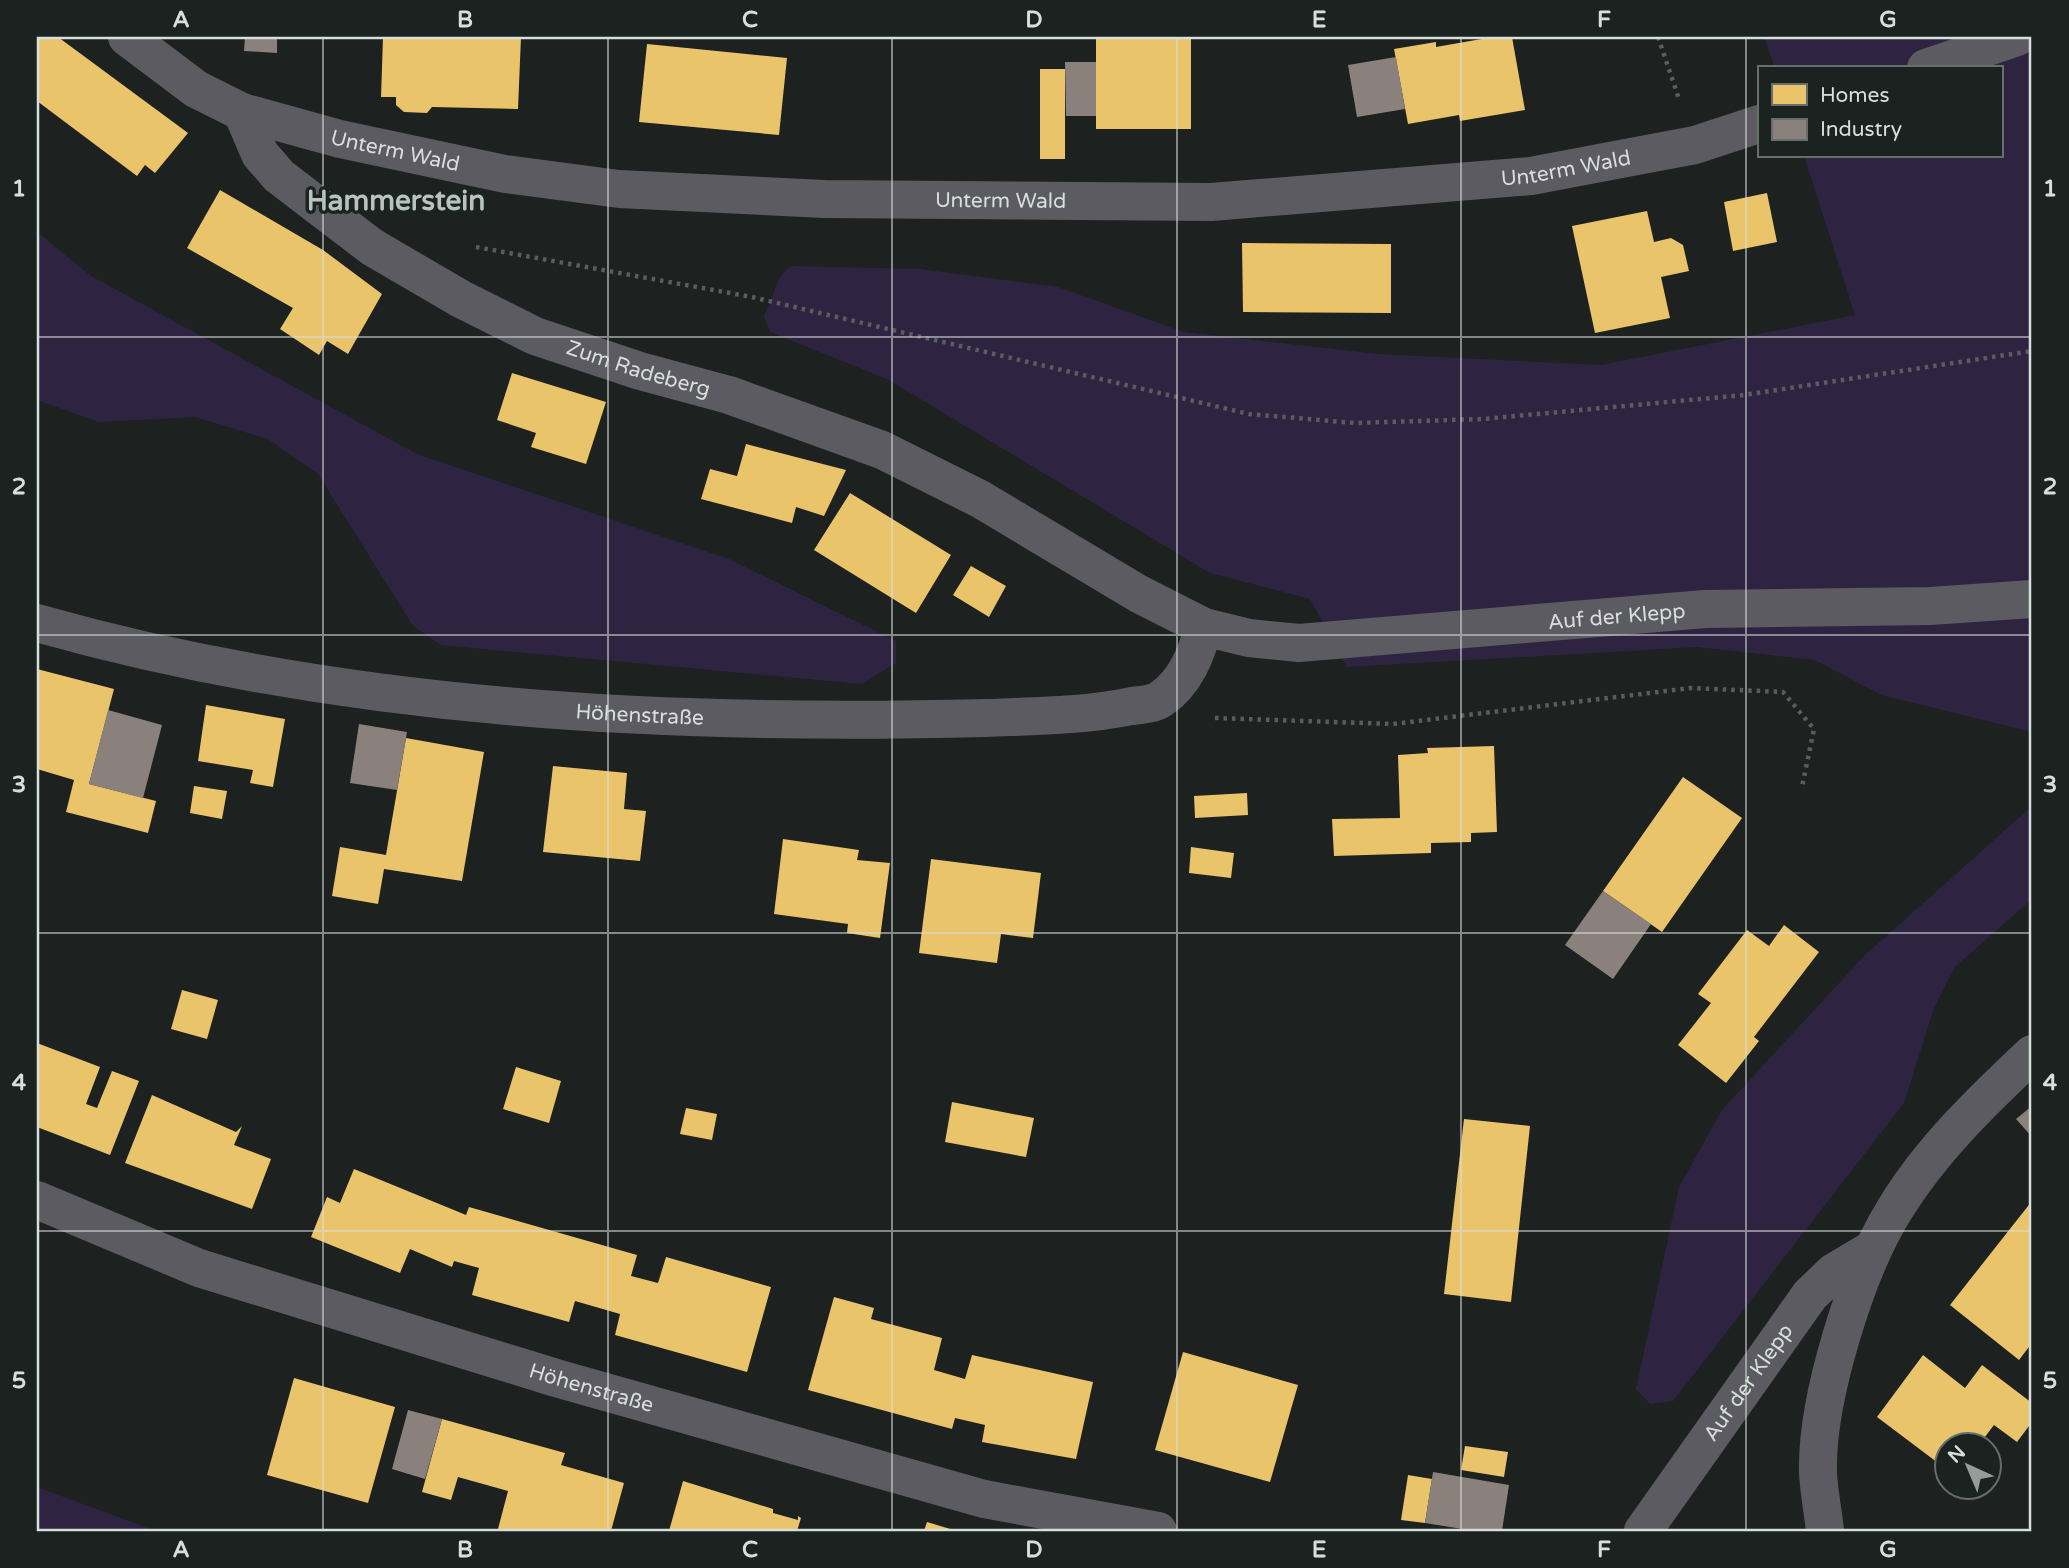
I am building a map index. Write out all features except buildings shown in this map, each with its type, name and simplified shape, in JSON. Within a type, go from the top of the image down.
[{"type":"street","points":[[127,37],[196,89],[242,112]]},
{"type":"street","points":[[1932,66],[2017,37]]},
{"type":"street","name":"Unterm Wald","points":[[242,112],[340,139],[505,174],[619,189],[824,199],[1211,202],[1531,176],[1695,145],[1758,124]]},
{"type":"street","name":"Zum Radeberg","points":[[242,112],[260,154],[279,176],[372,247],[460,299],[535,336],[640,371],[729,395],[882,450],[980,499],[1139,594],[1204,627]]},
{"type":"street","name":"Auf der Klepp","points":[[1204,627],[1249,638],[1299,643],[1706,609],[1930,606],[2032,599]]},
{"type":"street","name":"Höhenstraße","points":[[37,623],[107,643],[238,670],[415,697],[541,708],[713,719],[884,720],[1090,715],[1159,701]]},
{"type":"street","points":[[1159,701],[1184,677],[1197,651],[1204,627]]},
{"type":"street","name":"Auf der Klepp","points":[[1825,1531],[1818,1472],[1824,1415],[1839,1350],[1871,1250],[1895,1208],[1931,1158],[1978,1104],[2032,1054]]},
{"type":"street","name":"Höhenstraße","points":[[37,1200],[199,1268],[556,1378],[984,1499],[1158,1531]]},
{"type":"street","name":"Auf der Klepp","points":[[1643,1531],[1810,1295],[1834,1272],[1871,1250]]},
{"type":"path","points":[[1658,37],[1695,145]]},
{"type":"path","points":[[465,244],[752,297],[1249,414],[1355,423],[1483,419],[1744,395],[2032,351]]},
{"type":"path","points":[[1159,701],[1196,715],[1232,721],[1393,724],[1691,688],[1783,692],[1814,729],[1802,788]]},
{"type":"shaded area","points":[[1764,37],[2032,37],[2032,732],[1881,695],[1815,660],[1697,647],[1347,667],[1310,599],[1210,573],[887,379],[770,332],[764,317],[780,277],[790,266],[920,269],[1058,287],[1184,332],[1378,354],[1601,365],[1855,315],[1805,158],[2002,158],[2002,66],[1774,66]]},
{"type":"shaded area","points":[[37,232],[91,276],[417,454],[729,559],[896,641],[896,663],[862,684],[441,645],[413,626],[318,474],[268,439],[195,417],[99,422],[37,400]]},
{"type":"shaded area","points":[[2032,806],[2032,899],[1955,967],[1934,1008],[1904,1103],[1673,1401],[1650,1404],[1636,1389],[1679,1187],[1722,1110],[1864,956]]},
{"type":"shaded area","points":[[37,1487],[156,1531],[37,1531]]},
{"type":"district","name":"Hammerstein","points":[[396,200]]}]
